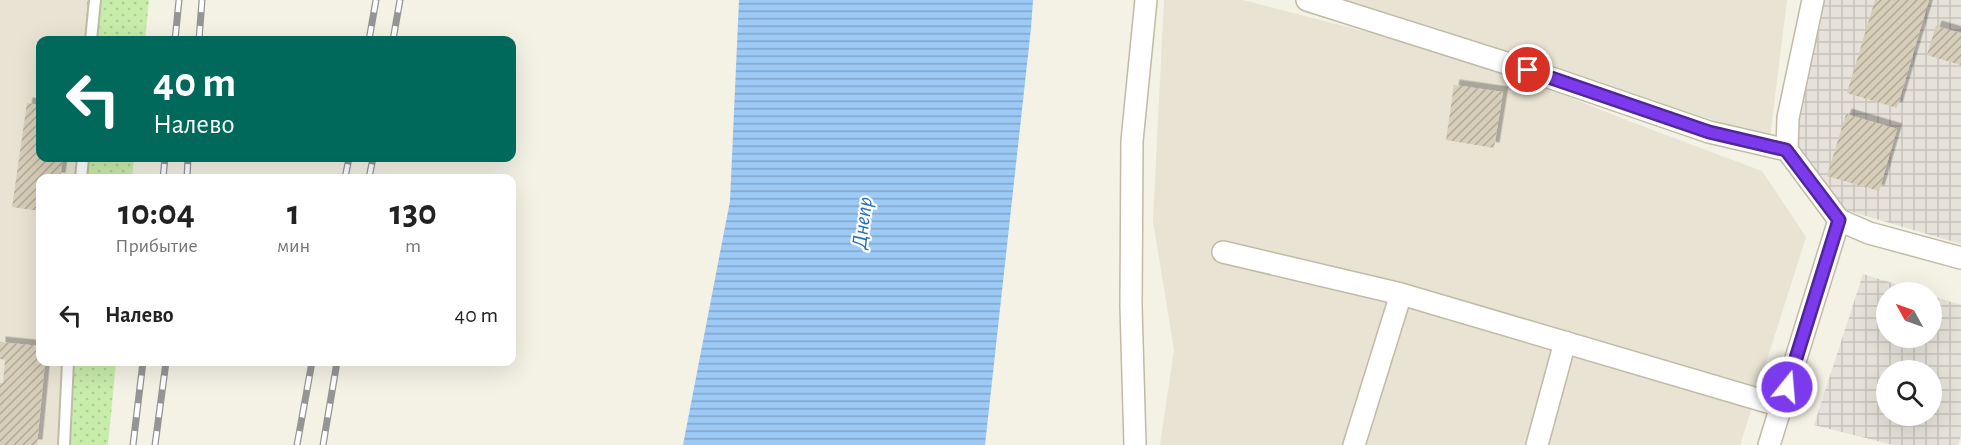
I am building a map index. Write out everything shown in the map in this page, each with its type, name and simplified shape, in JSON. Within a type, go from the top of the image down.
[{"type":"street","points":[[1135,445],[1131,306],[1132,141],[1146,0]]},
{"type":"street","points":[[1307,0],[1528,70],[1709,132],[1786,150],[1839,220],[1869,233],[1961,258]]},
{"type":"street","points":[[1786,150],[1788,118],[1813,0]]},
{"type":"street","points":[[1769,445],[1839,220]]},
{"type":"street","points":[[1223,252],[1401,294],[1781,406]]},
{"type":"street","points":[[1354,445],[1401,294]]},
{"type":"street","points":[[1537,445],[1565,342]]},
{"type":"lane","points":[[91,36],[95,0]]},
{"type":"lane","points":[[64,445],[68,366]]},
{"type":"shaded area","points":[[0,0],[87,0],[85,36],[36,36],[36,162],[77,162],[76,174],[36,174],[36,366],[64,366],[60,445],[0,445]]},
{"type":"shaded area","points":[[1164,0],[1243,0],[1483,62],[1626,120],[1762,171],[1806,237],[1740,445],[1160,445],[1174,350],[1153,221]]},
{"type":"shaded area","points":[[1341,0],[1787,0],[1770,137],[1656,103]]},
{"type":"shaded area","points":[[1821,0],[1961,0],[1961,244],[1822,203],[1788,144]]},
{"type":"shaded area","points":[[1863,274],[1889,282],[1876,282],[1876,348],[1942,348],[1942,299],[1961,305],[1961,436],[1958,445],[1893,445],[1814,425]]},
{"type":"green space","points":[[87,0],[149,0],[145,36],[85,36]]},
{"type":"green space","points":[[77,162],[134,162],[132,174],[76,174]]},
{"type":"green space","points":[[64,366],[116,366],[108,445],[60,445]]},
{"type":"water","name":"Днепр","points":[[739,0],[1033,0],[985,445],[683,445],[730,201]]},
{"type":"building","points":[[1875,0],[1929,0],[1897,108],[1847,93]]},
{"type":"building","points":[[1936,26],[1961,33],[1961,65],[1927,55]]},
{"type":"building","points":[[1454,85],[1503,92],[1494,148],[1446,140]]},
{"type":"building","points":[[27,103],[36,104],[36,162],[62,162],[61,174],[36,174],[36,210],[12,207]]},
{"type":"building","points":[[1846,114],[1897,129],[1879,191],[1827,176]]},
{"type":"building","points":[[0,342],[36,346],[36,366],[45,366],[37,445],[0,445],[0,383],[3,383],[5,360],[0,359]]},
{"type":"railway","points":[[175,36],[179,0]]},
{"type":"railway","points":[[199,36],[202,0]]},
{"type":"railway","points":[[370,36],[376,0]]},
{"type":"railway","points":[[394,36],[400,0]]},
{"type":"railway","points":[[163,174],[165,162]]},
{"type":"railway","points":[[187,174],[188,162]]},
{"type":"railway","points":[[346,174],[348,162]]},
{"type":"railway","points":[[370,174],[372,162]]},
{"type":"railway","points":[[133,445],[143,366]]},
{"type":"railway","points":[[155,445],[165,366]]},
{"type":"railway","points":[[297,445],[311,366]]},
{"type":"railway","points":[[323,445],[336,366]]},
{"type":"route","points":[[1528,70],[1709,132],[1786,150],[1839,220],[1787,387]]}]
